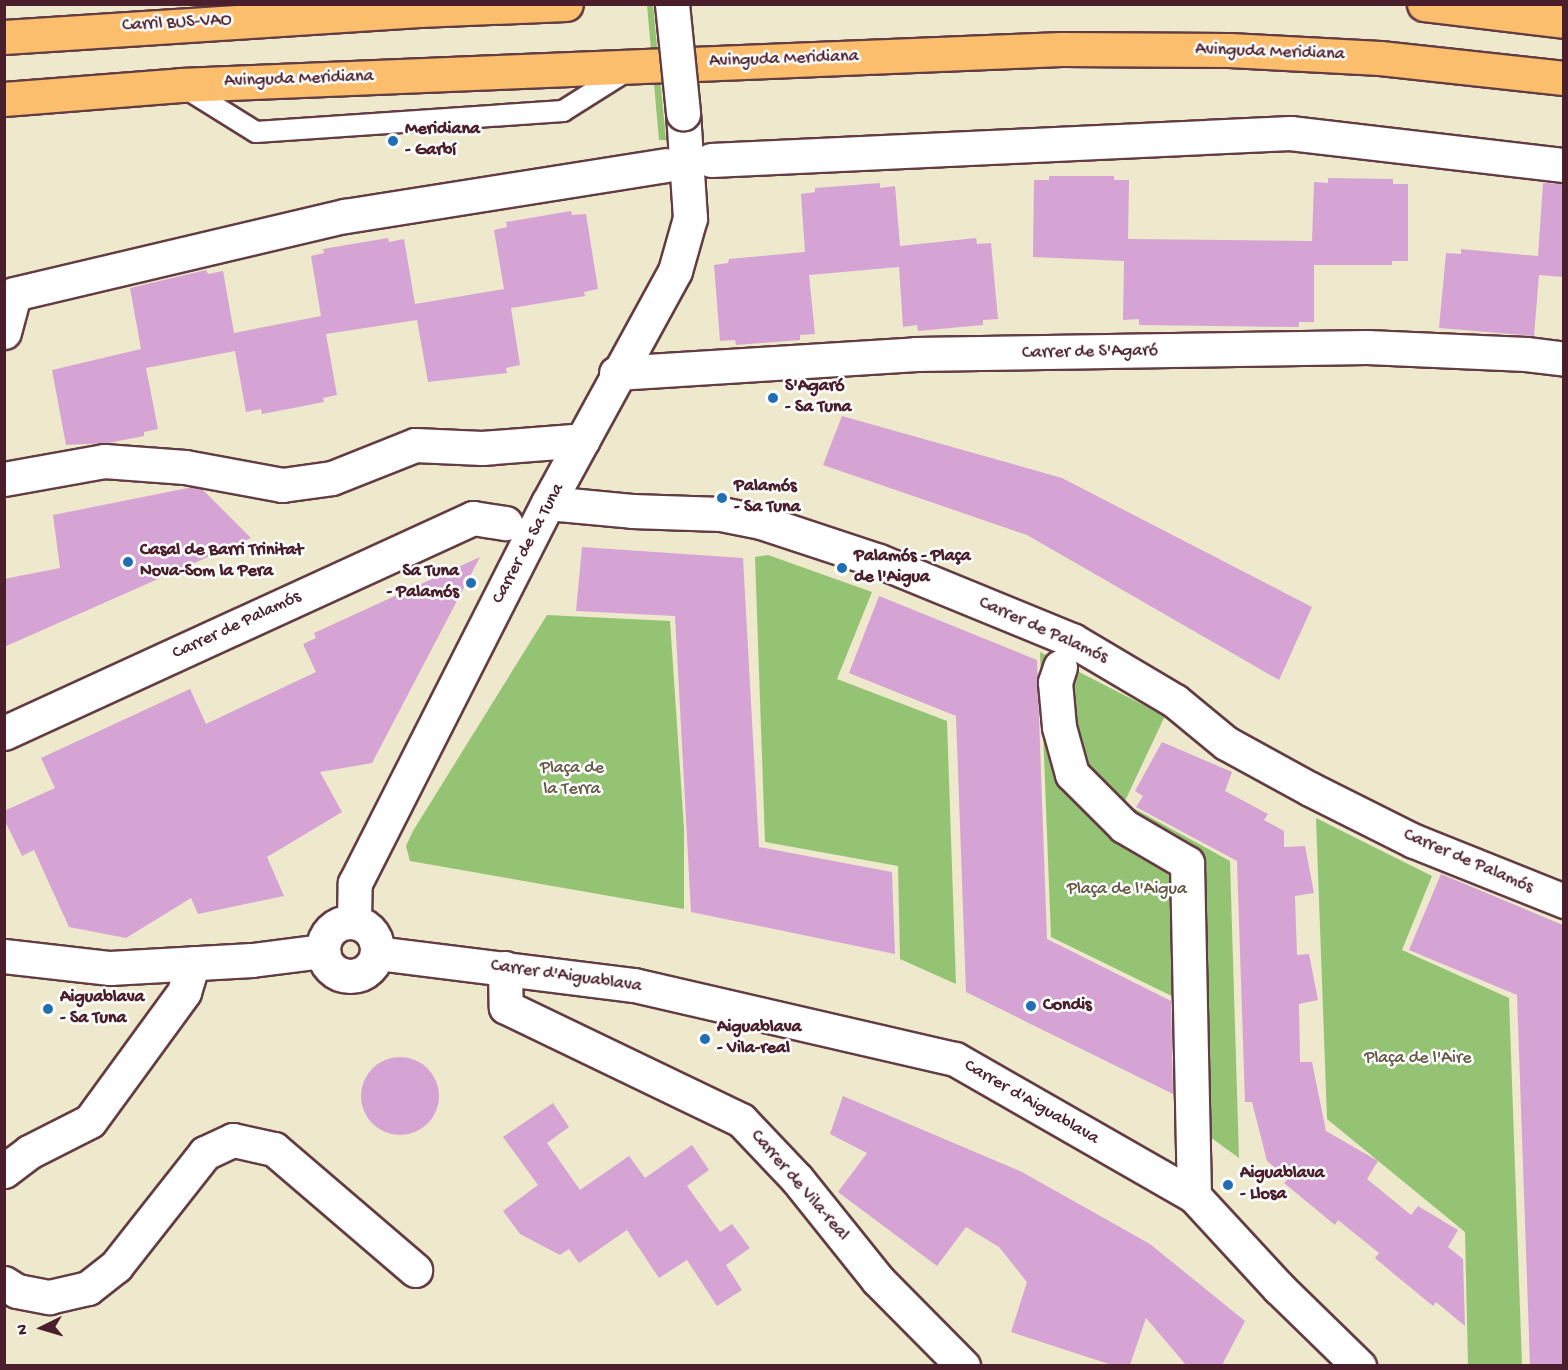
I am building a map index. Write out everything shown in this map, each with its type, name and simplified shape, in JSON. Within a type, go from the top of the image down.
[{"type":"highway","name":"Carril BUS-VAO","points":[[4,37],[419,9],[566,4]]},
{"type":"highway","points":[[1424,4],[1563,21]]},
{"type":"highway","name":"Avinguda Meridiana","points":[[4,99],[180,85],[1062,49],[1229,50],[1380,58],[1563,78]]},
{"type":"street","name":"Carrer de Sa Tuna","points":[[354,922],[354,883],[548,502],[583,440],[616,373],[675,271],[690,218],[688,163],[672,4]]},
{"type":"street","points":[[4,333],[14,294],[345,216],[688,163],[1290,133],[1563,165]]},
{"type":"street","name":"Carrer de S'Agaró","points":[[616,373],[916,354],[1367,347],[1526,354],[1563,359]]},
{"type":"street","points":[[4,479],[104,461],[185,467],[282,486],[332,478],[415,445],[482,448],[583,440]]},
{"type":"street","name":"Carrer de Palamós","points":[[548,502],[632,511],[721,514],[761,522],[879,561],[1072,640],[1161,692],[1226,743],[1310,789],[1414,841],[1563,901]]},
{"type":"street","name":"Carrer de Palamós","points":[[4,733],[473,518],[506,523]]},
{"type":"street","points":[[1060,668],[1055,682],[1059,727],[1072,774],[1124,826],[1187,863],[1194,1196]]},
{"type":"street","points":[[354,922],[374,936],[377,952],[370,968],[345,976],[330,967],[323,951],[332,929],[354,922]]},
{"type":"street","points":[[4,956],[110,968],[323,951]]},
{"type":"street","name":"Carrer d'Aiguablava","points":[[377,952],[634,985],[955,1059],[1194,1196],[1279,1288],[1359,1365]]},
{"type":"street","points":[[4,1171],[29,1152],[90,1121],[184,992],[193,963]]},
{"type":"street","name":"Carrer de Vila-real","points":[[505,968],[506,1007],[741,1119],[797,1179],[878,1280],[963,1365]]},
{"type":"street","points":[[4,1283],[17,1291],[49,1297],[88,1288],[116,1266],[205,1153],[233,1140],[274,1149],[416,1270]]},
{"type":"lane","points":[[180,85],[256,132],[563,111],[635,66]]},
{"type":"green space","points":[[647,5],[653,5],[666,140],[659,140]]},
{"type":"green space","points":[[768,555],[872,592],[837,679],[947,721],[956,984],[900,959],[898,866],[765,842],[755,557]]},
{"type":"green space","name":"Plaça de la Terra","points":[[547,615],[670,621],[684,828],[684,909],[410,861],[406,846],[413,831]]},
{"type":"green space","name":"Plaça de l'Aigua","points":[[1040,652],[1165,716],[1124,803],[1230,861],[1239,1158],[1184,1118],[1184,1002],[1051,937]]},
{"type":"green space","name":"Plaça de l'Aire","points":[[1316,818],[1432,876],[1402,950],[1509,998],[1522,1365],[1468,1365],[1465,1232],[1327,1119]]},
{"type":"building","points":[[1049,176],[1114,176],[1114,180],[1129,180],[1128,239],[1312,241],[1314,182],[1328,183],[1328,178],[1393,179],[1393,184],[1408,184],[1408,261],[1392,261],[1392,265],[1314,265],[1314,322],[1299,322],[1299,327],[1139,325],[1139,319],[1123,320],[1124,261],[1033,257],[1034,180],[1049,180]]},
{"type":"building","points":[[880,183],[880,188],[895,186],[900,246],[976,238],[977,244],[991,243],[998,319],[983,320],[983,325],[918,331],[917,325],[903,327],[899,267],[809,275],[815,334],[800,335],[800,340],[736,345],[735,340],[720,341],[714,265],[728,263],[729,259],[805,252],[801,194],[815,192],[815,188]]},
{"type":"building","points":[[1543,183],[1563,184],[1563,277],[1539,275],[1534,336],[1439,328],[1446,253],[1461,254],[1461,249],[1538,256]]},
{"type":"building","points":[[571,211],[572,215],[586,214],[598,289],[584,292],[585,296],[511,308],[520,365],[506,368],[507,373],[428,382],[417,320],[326,334],[337,395],[323,398],[324,402],[262,414],[261,409],[246,412],[235,351],[146,368],[158,429],[144,432],[144,436],[108,443],[66,445],[52,370],[141,349],[130,288],[206,270],[208,274],[223,271],[234,333],[321,316],[311,256],[324,253],[323,249],[388,238],[389,242],[404,239],[415,304],[504,289],[494,230],[507,227],[506,222]]},
{"type":"building","points":[[842,416],[1062,478],[1312,607],[1279,680],[1027,535],[823,465]]},
{"type":"building","name":"Casal de Barri Trinitat Nova-Som la Pera","points":[[193,487],[202,489],[251,538],[4,647],[4,579],[60,568],[53,515]]},
{"type":"building","points":[[582,547],[743,558],[759,847],[892,872],[895,954],[691,912],[675,616],[576,611]]},
{"type":"building","points":[[480,557],[372,763],[320,772],[342,812],[267,857],[284,896],[198,914],[191,898],[126,938],[69,927],[34,850],[22,856],[4,819],[4,811],[55,788],[41,758],[190,689],[206,724],[316,672],[303,644],[316,638],[314,633]]},
{"type":"building","points":[[879,596],[1037,660],[1047,939],[1171,1001],[1173,1094],[966,992],[956,716],[849,673]]},
{"type":"building","points":[[1162,742],[1232,772],[1225,791],[1268,814],[1264,820],[1284,831],[1284,847],[1305,846],[1314,893],[1295,896],[1297,955],[1309,954],[1318,1000],[1299,1004],[1300,1062],[1312,1062],[1326,1131],[1378,1161],[1367,1179],[1411,1215],[1418,1206],[1458,1230],[1448,1247],[1463,1259],[1465,1326],[1436,1302],[1433,1306],[1394,1274],[1375,1258],[1379,1253],[1338,1220],[1335,1225],[1284,1183],[1288,1179],[1267,1161],[1252,1102],[1245,1102],[1237,861],[1136,807],[1143,796],[1135,791]]},
{"type":"building","points":[[1441,874],[1563,925],[1563,1365],[1530,1365],[1517,995],[1409,950]]},
{"type":"building","points":[[400,1057],[415,1060],[432,1074],[439,1096],[436,1111],[422,1128],[400,1135],[385,1132],[368,1118],[361,1096],[364,1081],[378,1064]]},
{"type":"building","points":[[843,1096],[1022,1172],[1150,1244],[1245,1321],[1222,1365],[1186,1365],[1146,1318],[1130,1365],[1112,1365],[1011,1332],[1027,1282],[999,1247],[966,1227],[937,1266],[838,1192],[867,1153],[830,1134]]},
{"type":"building","points":[[553,1103],[569,1127],[547,1143],[580,1190],[629,1156],[645,1178],[692,1145],[709,1170],[687,1186],[720,1232],[732,1224],[750,1248],[726,1265],[742,1290],[717,1306],[687,1260],[659,1278],[627,1230],[579,1263],[569,1249],[560,1255],[520,1234],[503,1211],[538,1185],[503,1137]]},
{"type":"place","name":"Meridiana - Garbí","points":[[393,141]]},
{"type":"place","name":"S'Agaró - Sa Tuna","points":[[773,398]]},
{"type":"place","name":"Palamós - Sa Tuna","points":[[722,498]]},
{"type":"place","name":"Casal de Barri Trinitat Nova-Som la Pera","points":[[128,562]]},
{"type":"place","name":"Palamós - Plaça de l'Aigua","points":[[842,568]]},
{"type":"place","name":"Sa Tuna - Palamós","points":[[471,583]]},
{"type":"place","name":"Condis","points":[[1031,1006]]},
{"type":"place","name":"Aiguablava - Sa Tuna","points":[[48,1009]]},
{"type":"place","name":"Aiguablava - Vila-real","points":[[705,1039]]},
{"type":"place","name":"Aiguablava - Llosa","points":[[1228,1185]]}]
